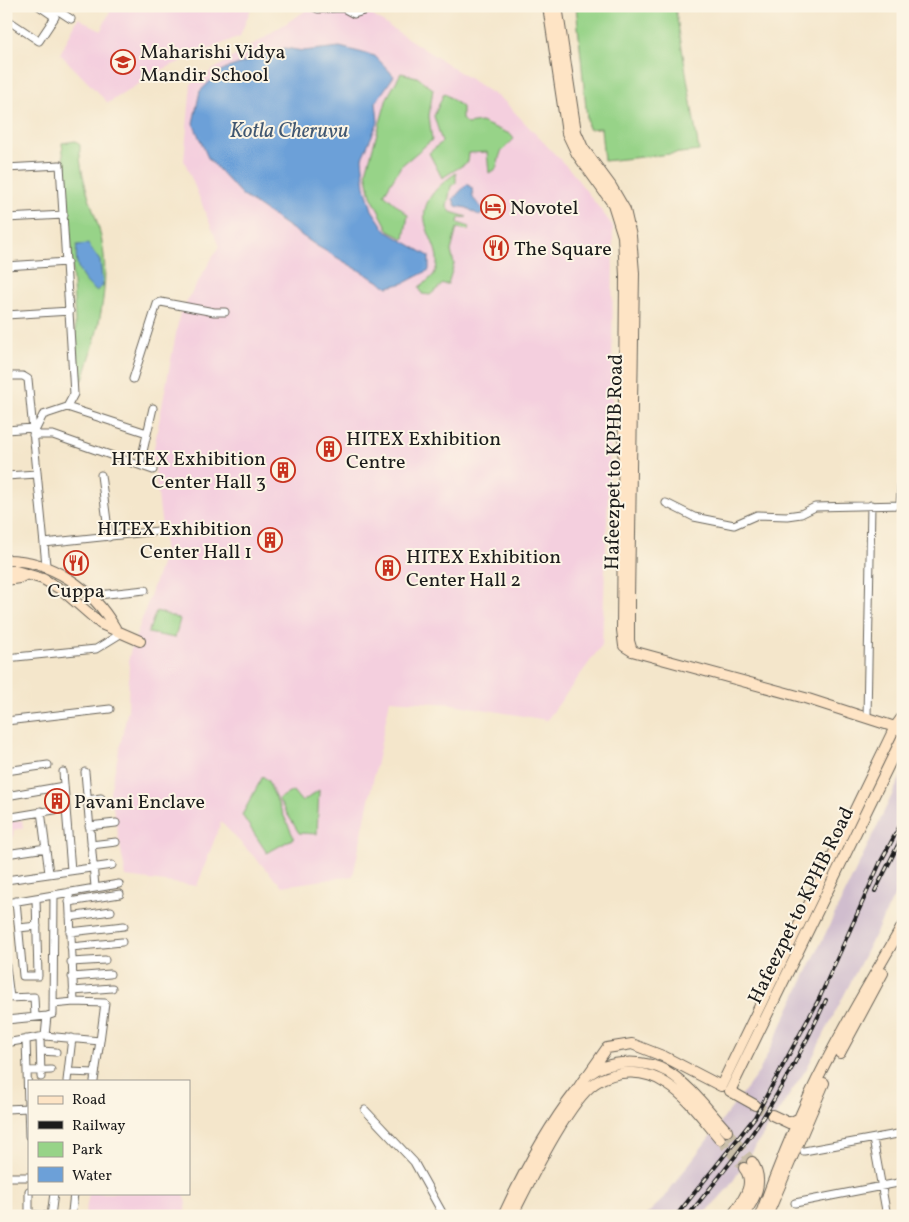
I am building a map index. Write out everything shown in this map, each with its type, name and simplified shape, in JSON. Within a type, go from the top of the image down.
[{"type":"main road","points":[[548,6],[567,134],[576,154],[613,204],[623,236],[625,285],[622,630],[624,646],[632,651],[712,671],[868,717],[900,731]]},
{"type":"main road","name":"Hafeezpet to KPHB Road","points":[[557,6],[576,132],[587,154],[619,198],[627,217],[631,236],[634,273],[629,641],[632,651]]},
{"type":"main road","points":[[6,560],[46,566],[68,578],[108,615],[118,631]]},
{"type":"main road","points":[[6,571],[27,574],[62,590],[101,624],[140,640]]},
{"type":"main road","points":[[6,580],[19,578],[27,574]]},
{"type":"main road","name":"Hafeezpet to KPHB Road","points":[[726,1088],[900,731],[903,716]]},
{"type":"main road","points":[[760,1216],[780,1162],[810,1095],[857,1005],[903,925]]},
{"type":"main road","points":[[767,1216],[819,1091],[903,938]]},
{"type":"main road","points":[[512,1216],[526,1180],[562,1108],[588,1076],[607,1048],[632,1044],[726,1088],[755,1105]]},
{"type":"main road","points":[[503,1216],[569,1112],[593,1084],[606,1076],[620,1073],[644,1074],[666,1083],[724,1135],[690,1090],[660,1068],[638,1063],[616,1064],[588,1076]]},
{"type":"main road","points":[[772,1115],[789,1123],[800,1118]]},
{"type":"main road","points":[[732,1216],[749,1188],[748,1165],[757,1172],[758,1189],[755,1199],[743,1216]]},
{"type":"street","points":[[6,19],[39,41],[55,17],[38,6]]},
{"type":"street","points":[[51,6],[69,17]]},
{"type":"street","points":[[312,6],[318,9],[344,7],[354,14],[379,6]]},
{"type":"street","points":[[6,168],[60,165],[74,394],[66,407]]},
{"type":"street","points":[[6,218],[64,215]]},
{"type":"street","points":[[6,266],[67,262]]},
{"type":"street","points":[[133,379],[157,304],[161,302],[214,312],[225,312]]},
{"type":"street","points":[[6,315],[70,311]]},
{"type":"street","points":[[6,376],[23,376],[28,379],[46,566]]},
{"type":"street","points":[[33,432],[43,414],[66,407],[147,433]]},
{"type":"street","points":[[141,460],[153,408]]},
{"type":"street","points":[[6,430],[53,435],[153,470]]},
{"type":"street","points":[[666,503],[694,517],[734,525],[757,515],[787,516],[801,514],[815,508],[901,505],[903,455]]},
{"type":"street","points":[[6,476],[37,474]]},
{"type":"street","points":[[101,475],[108,536]]},
{"type":"street","points":[[868,717],[871,505]]},
{"type":"street","points":[[44,543],[158,531]]},
{"type":"street","points":[[89,596],[145,590]]},
{"type":"street","points":[[6,658],[96,649],[118,631]]},
{"type":"street","points":[[6,721],[110,709]]},
{"type":"street","points":[[6,771],[48,766]]},
{"type":"street","points":[[63,772],[71,870]]},
{"type":"street","points":[[85,772],[95,886]]},
{"type":"street","points":[[6,796],[64,786]]},
{"type":"street","points":[[87,800],[102,798]]},
{"type":"street","points":[[6,818],[66,808]]},
{"type":"street","points":[[41,811],[49,873]]},
{"type":"street","points":[[89,826],[116,823]]},
{"type":"street","points":[[91,845],[116,842]]},
{"type":"street","points":[[6,854],[46,848]]},
{"type":"street","points":[[6,880],[112,865]]},
{"type":"street","points":[[6,902],[95,886],[119,884]]},
{"type":"street","points":[[69,892],[74,1002]]},
{"type":"street","points":[[6,1020],[53,1014],[54,894]]},
{"type":"street","points":[[69,902],[120,894]]},
{"type":"street","points":[[16,901],[22,976],[38,976],[36,898]]},
{"type":"street","points":[[70,916],[111,911]]},
{"type":"street","points":[[19,928],[37,926]]},
{"type":"street","points":[[70,932],[124,926]]},
{"type":"street","points":[[71,947],[122,942]]},
{"type":"street","points":[[71,962],[105,960]]},
{"type":"street","points":[[6,966],[8,998],[34,997],[35,1016]]},
{"type":"street","points":[[72,977],[110,974]]},
{"type":"street","points":[[73,991],[112,988]]},
{"type":"street","points":[[53,1004],[74,1002],[105,1003],[94,1077],[69,1072]]},
{"type":"street","points":[[41,1074],[41,1051],[47,1016]]},
{"type":"street","points":[[6,1043],[43,1037],[100,1041]]},
{"type":"street","points":[[67,1080],[72,1038]]},
{"type":"street","points":[[6,1108],[28,1108],[26,1040]]},
{"type":"street","points":[[41,1051],[56,1052]]},
{"type":"street","points":[[27,1071],[41,1074],[51,1070]]},
{"type":"street","points":[[365,1110],[374,1122],[414,1162],[444,1216]]},
{"type":"street","points":[[804,1151],[903,1133]]},
{"type":"street","points":[[873,1139],[887,1216]]},
{"type":"street","points":[[6,1177],[28,1176]]},
{"type":"street","points":[[795,1203],[903,1182]]},
{"type":"street","points":[[29,1194],[29,1215],[50,1216],[54,1194]]},
{"type":"street","points":[[69,1216],[72,1212],[74,1194]]},
{"type":"street","points":[[6,1205],[7,1216]]},
{"type":"shaded area","name":"Maharishi Vidya Mandir School","points":[[113,6],[252,6],[240,36],[161,70],[108,103],[60,54],[78,18],[101,30]]},
{"type":"shaded area","points":[[313,6],[358,6],[504,101],[571,171],[613,226],[612,400],[602,645],[547,720],[452,704],[390,700],[353,876],[282,886],[221,822],[197,886],[126,877],[110,792],[128,709],[129,656],[165,553],[153,453],[180,313],[219,246],[184,160],[191,84]]},
{"type":"shaded area","points":[[903,772],[903,879],[807,1068],[729,1187],[703,1216],[645,1216],[661,1201],[759,1072]]},
{"type":"shaded area","points":[[22,820],[23,828],[13,830],[14,837],[6,839],[6,822]]},
{"type":"shaded area","points":[[89,1194],[183,1194],[187,1202],[185,1216],[85,1216]]},
{"type":"green space","points":[[576,6],[675,6],[699,151],[604,161],[601,128],[588,129]]},
{"type":"green space","points":[[401,73],[417,77],[433,89],[429,116],[432,140],[401,166],[384,194],[408,215],[404,239],[389,231],[371,196],[366,172],[387,98]]},
{"type":"green space","points":[[444,93],[462,107],[462,119],[467,124],[481,122],[510,134],[514,139],[501,152],[496,169],[489,173],[487,152],[469,153],[468,162],[442,178],[429,153],[442,142],[434,116]]},
{"type":"green space","points":[[76,141],[80,145],[81,168],[101,237],[105,273],[98,328],[83,380],[78,379],[69,209],[62,143]]},
{"type":"green space","points":[[456,173],[456,183],[451,186],[447,207],[451,212],[467,217],[459,218],[458,223],[470,227],[468,230],[457,228],[451,251],[454,264],[448,284],[443,284],[430,295],[422,294],[419,287],[433,276],[437,262],[427,228],[425,216],[427,203],[437,189]]},
{"type":"green space","points":[[156,611],[180,619],[175,638],[148,633]]},
{"type":"green space","points":[[263,776],[268,781],[294,838],[267,853],[242,815]]},
{"type":"green space","points":[[319,790],[317,834],[299,833],[278,799],[293,791],[302,802]]},
{"type":"water","name":"Kotla Cheruvu","points":[[340,47],[375,56],[394,76],[376,102],[378,122],[362,158],[365,187],[372,210],[386,231],[429,256],[429,270],[404,283],[388,287],[317,246],[242,195],[208,158],[193,123],[200,91],[222,70],[285,48],[303,51]]},
{"type":"water","points":[[467,184],[472,188],[473,198],[484,211],[480,216],[467,208],[456,206],[453,199]]},
{"type":"water","points":[[88,244],[100,261],[103,286],[96,291],[86,282],[77,265],[77,245]]},
{"type":"tunnel","points":[[755,1105],[772,1115]]},
{"type":"tunnel","points":[[727,1131],[752,1162]]},
{"type":"tunnel","points":[[720,1139],[744,1168]]},
{"type":"railway","points":[[676,1216],[755,1117],[819,999],[880,863],[903,820]]},
{"type":"railway","points":[[875,891],[902,837]]},
{"type":"railway","points":[[688,1216],[754,1132],[796,1061],[826,1000]]},
{"type":"place","name":"Maharishi Vidya Mandir School","points":[[123,62]]},
{"type":"place","name":"Novotel","points":[[493,207]]},
{"type":"place","name":"The Square","points":[[496,248]]},
{"type":"place","name":"HITEX Exhibition Centre","points":[[329,449]]},
{"type":"place","name":"HITEX Exhibition Center Hall 3","points":[[283,470]]},
{"type":"place","name":"HITEX Exhibition Center Hall 1","points":[[270,540]]},
{"type":"place","name":"Cuppa","points":[[76,563]]},
{"type":"place","name":"HITEX Exhibition Center Hall 2","points":[[388,568]]},
{"type":"place","name":"Pavani Enclave","points":[[57,801]]}]
